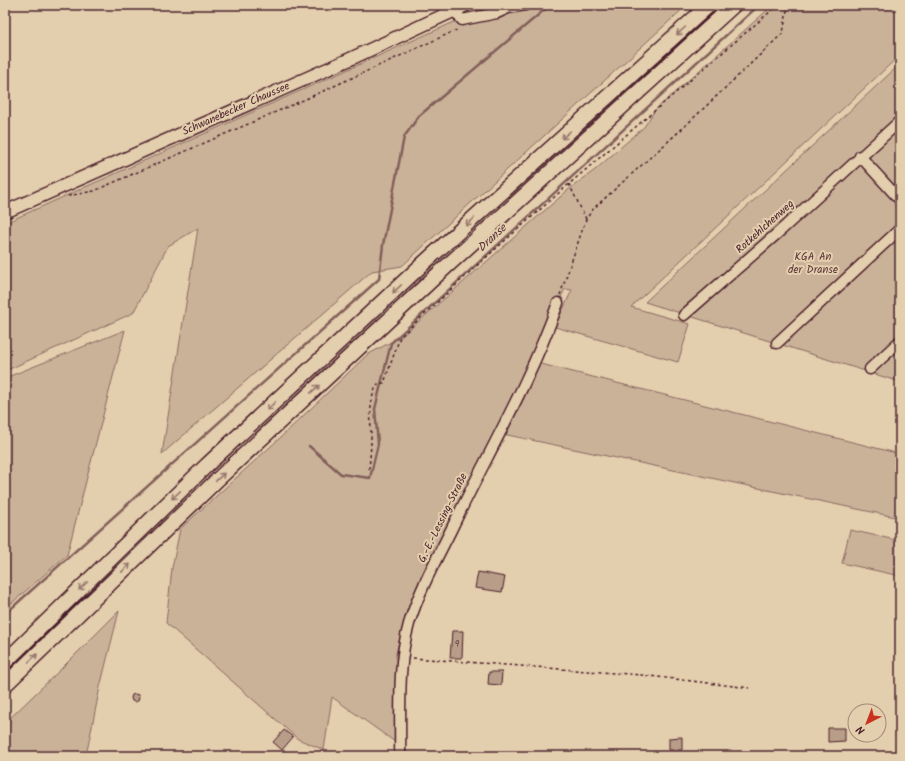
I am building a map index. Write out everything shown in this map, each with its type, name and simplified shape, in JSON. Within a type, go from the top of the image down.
[{"type":"highway","points":[[5,662],[213,460],[425,262],[710,5]]},
{"type":"highway","points":[[5,685],[217,480],[430,282],[734,5]]},
{"type":"main road","name":"Schwanebecker Chaussee","points":[[9,216],[466,5]]},
{"type":"street","points":[[454,10],[462,20],[497,13],[508,8],[525,6]]},
{"type":"street","name":"Rotkehlchenweg","points":[[684,314],[780,230],[900,121]]},
{"type":"street","points":[[860,156],[900,200]]},
{"type":"street","points":[[777,343],[900,229]]},
{"type":"street","name":"G.-E.-Lessing-Straße","points":[[400,756],[403,657],[409,624],[421,591],[527,378],[558,303]]},
{"type":"street","points":[[870,369],[900,341]]},
{"type":"path","points":[[368,469],[372,439],[370,413],[375,388],[379,383],[384,383],[400,337],[482,261],[569,184],[778,5]]},
{"type":"path","points":[[558,303],[586,219],[594,208],[684,128],[783,33],[788,5]]},
{"type":"path","points":[[65,197],[94,191],[461,29]]},
{"type":"path","points":[[569,184],[586,219]]},
{"type":"path","points":[[5,226],[9,216]]},
{"type":"path","points":[[403,657],[641,675],[750,688]]},
{"type":"green space","points":[[492,5],[687,5],[402,266],[372,271],[162,454],[198,228],[168,246],[133,313],[5,371],[5,223]]},
{"type":"green space","points":[[773,5],[900,5],[900,55],[631,307],[690,324],[678,362],[555,327],[572,290],[565,289],[407,612],[396,653],[395,742],[332,697],[324,750],[298,739],[166,623],[172,568],[180,529],[281,437],[367,355],[402,336],[568,190],[595,170],[644,127],[655,110]]},
{"type":"green space","name":"KGA An der Dranse","points":[[900,64],[900,382],[645,302]]},
{"type":"green space","points":[[125,330],[67,555],[5,609],[5,378]]},
{"type":"green space","points":[[537,363],[900,454],[900,518],[503,434]]},
{"type":"green space","points":[[850,530],[900,541],[900,576],[842,563]]},
{"type":"green space","points":[[119,611],[100,687],[86,756],[5,756],[5,723]]},
{"type":"building","points":[[478,572],[505,577],[502,592],[475,588]]},
{"type":"building","points":[[452,631],[463,631],[462,658],[450,658]]},
{"type":"building","points":[[489,672],[502,672],[501,685],[488,684]]},
{"type":"building","points":[[133,694],[137,694],[139,698],[137,702],[133,702],[131,700],[131,696]]},
{"type":"building","points":[[828,728],[845,728],[845,741],[828,742]]},
{"type":"building","points":[[284,730],[293,737],[282,750],[273,742]]},
{"type":"building","points":[[682,737],[682,750],[669,750],[669,738]]},
{"type":"waterway","points":[[5,614],[379,279],[383,245],[404,137],[419,116],[550,5]]},
{"type":"waterway","name":"Dranse","points":[[309,446],[341,474],[370,478],[378,444],[375,409],[391,343],[759,5]]}]
